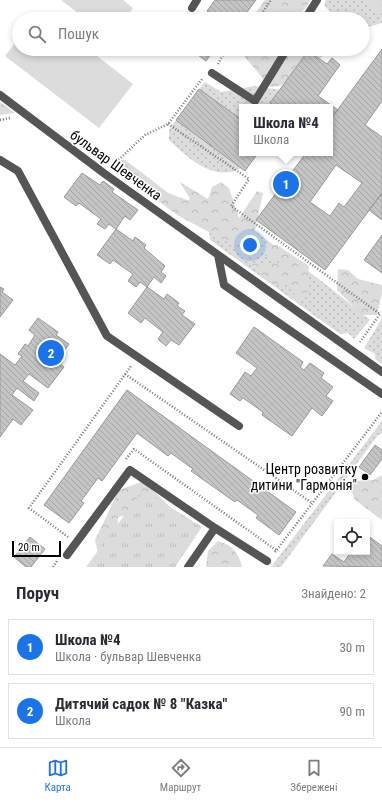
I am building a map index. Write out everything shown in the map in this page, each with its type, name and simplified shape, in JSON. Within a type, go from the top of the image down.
[{"type":"street","points":[[192,8],[197,0]]},
{"type":"street","points":[[309,12],[317,0]]},
{"type":"street","points":[[212,73],[255,101],[283,56]]},
{"type":"street","name":"бульвар Шевченка","points":[[0,95],[105,174],[382,372]]},
{"type":"street","points":[[0,160],[18,171],[107,336],[239,426]]},
{"type":"street","points":[[218,255],[224,285],[382,394]]},
{"type":"street","points":[[63,556],[76,543],[130,470],[267,562]]},
{"type":"street","points":[[188,567],[215,528]]},
{"type":"path","points":[[263,12],[272,0]]},
{"type":"path","points":[[105,174],[116,160],[145,135],[168,124],[202,79],[212,73],[222,56]]},
{"type":"path","points":[[168,124],[249,179],[231,206],[380,314],[359,344]]},
{"type":"path","points":[[76,543],[29,508],[138,356]]},
{"type":"path","points":[[125,374],[312,503]]},
{"type":"path","points":[[267,562],[382,412]]},
{"type":"path","points":[[124,462],[134,449],[276,550]]},
{"type":"path","points":[[62,541],[72,530]]},
{"type":"path","points":[[53,567],[63,556]]},
{"type":"green space","points":[[61,0],[123,0],[133,8],[130,12],[77,12]]},
{"type":"green space","points":[[265,0],[311,0],[302,12],[256,12]]},
{"type":"green space","points":[[326,0],[382,0],[382,23],[370,26],[370,12],[330,12],[324,5]]},
{"type":"green space","points":[[366,0],[382,0],[382,13],[372,8]]},
{"type":"green space","points":[[12,47],[12,56],[97,56],[133,84],[99,128],[5,56]]},
{"type":"green space","points":[[322,56],[280,86],[270,87],[245,57]]},
{"type":"green space","points":[[205,82],[221,92],[254,86],[280,90],[270,103],[272,104],[239,104],[239,118],[199,89]]},
{"type":"green space","points":[[0,102],[15,113],[0,115]]},
{"type":"green space","points":[[176,120],[241,168],[231,172],[221,172],[212,170],[193,161],[169,140],[169,130]]},
{"type":"green space","points":[[116,160],[125,160],[168,193],[186,201],[190,199],[180,182],[208,199],[212,187],[221,182],[229,188],[239,218],[257,191],[263,193],[253,239],[249,243],[233,245],[177,215],[117,169],[114,165]]},
{"type":"green space","points":[[125,160],[168,193],[241,220],[370,320],[354,339],[348,333],[340,334],[210,240],[209,231]]},
{"type":"green space","points":[[266,245],[277,245],[309,266],[307,297],[298,301],[289,285],[270,283],[252,264],[281,263],[263,254]]},
{"type":"green space","points":[[338,269],[348,270],[358,279],[382,285],[382,293],[377,315],[362,315],[337,290]]},
{"type":"green space","points":[[382,318],[382,364],[375,359],[375,354],[364,348]]},
{"type":"green space","points":[[382,421],[382,434],[378,435],[281,567],[271,567]]},
{"type":"green space","points":[[382,475],[382,520],[355,500],[351,490],[353,481],[373,480]]},
{"type":"green space","points":[[144,481],[191,528],[138,513],[118,517],[117,538],[98,553],[95,540],[119,490]]},
{"type":"green space","points":[[143,490],[202,527],[175,567],[86,567]]},
{"type":"green space","points":[[218,541],[234,550],[242,567],[206,567],[208,551]]},
{"type":"building","points":[[215,0],[256,0],[247,12],[207,11]]},
{"type":"building","points":[[382,49],[382,101],[365,125],[382,137],[382,193],[325,270],[256,220],[304,156],[333,156],[333,116]],"holes":[[[336,165],[362,183],[344,207],[339,203],[330,216],[310,202]]]},
{"type":"building","points":[[199,56],[210,56],[206,61]]},
{"type":"building","points":[[304,56],[315,56],[327,64],[332,58],[340,65],[318,96],[329,104],[270,103]]},
{"type":"building","points":[[199,89],[239,118],[239,156],[256,156],[245,171],[176,120]]},
{"type":"building","points":[[333,106],[338,110],[333,116]]},
{"type":"building","points":[[82,173],[100,185],[103,181],[114,189],[112,192],[138,210],[130,220],[125,216],[116,229],[109,224],[105,229],[97,224],[101,219],[79,203],[76,206],[64,197]]},
{"type":"building","points":[[382,193],[382,220],[369,210]]},
{"type":"building","points":[[116,229],[133,241],[135,237],[146,245],[144,248],[165,266],[161,272],[166,276],[161,283],[154,277],[147,287],[140,282],[136,287],[128,281],[133,274],[113,260],[110,264],[97,255]]},
{"type":"building","points":[[382,235],[382,273],[364,260]]},
{"type":"building","points":[[0,287],[4,289],[2,292],[13,300],[0,317]]},
{"type":"building","points":[[147,287],[164,299],[167,294],[179,303],[177,306],[185,311],[182,315],[195,324],[179,345],[171,340],[166,346],[158,339],[163,332],[145,318],[141,323],[128,313]]},
{"type":"building","points":[[38,318],[58,332],[56,335],[69,344],[57,361],[64,367],[48,388],[29,374],[23,381],[39,393],[34,401],[17,388],[12,395],[33,410],[21,425],[13,419],[0,437],[0,354],[15,365],[22,356],[18,354],[25,344],[28,346],[35,335],[29,330]]},
{"type":"building","points":[[254,327],[303,362],[300,367],[304,370],[310,363],[324,373],[321,378],[333,387],[326,396],[333,401],[322,416],[312,408],[292,436],[262,415],[263,412],[243,398],[240,401],[230,394],[245,372],[251,376],[257,368],[236,353]]},
{"type":"building","points":[[127,390],[296,512],[279,535],[256,518],[258,515],[237,500],[235,502],[191,471],[193,469],[171,453],[168,456],[137,433],[102,481],[98,478],[81,501],[84,503],[69,523],[44,505]]},
{"type":"building","points":[[375,445],[382,450],[382,459],[370,475],[359,467]]},
{"type":"building","points":[[30,537],[45,549],[31,567],[26,567],[14,557]]},
{"type":"building","points":[[370,537],[382,546],[382,567],[323,566],[332,554],[344,562],[349,555],[370,555]]},
{"type":"place","name":"Школа №4","points":[[286,184]]},
{"type":"place","name":"Дитячий садок № 8 \"Казка\"","points":[[51,353]]},
{"type":"place","name":"Центр розвитку дитини \"Гармонія\"","points":[[365,477]]}]
